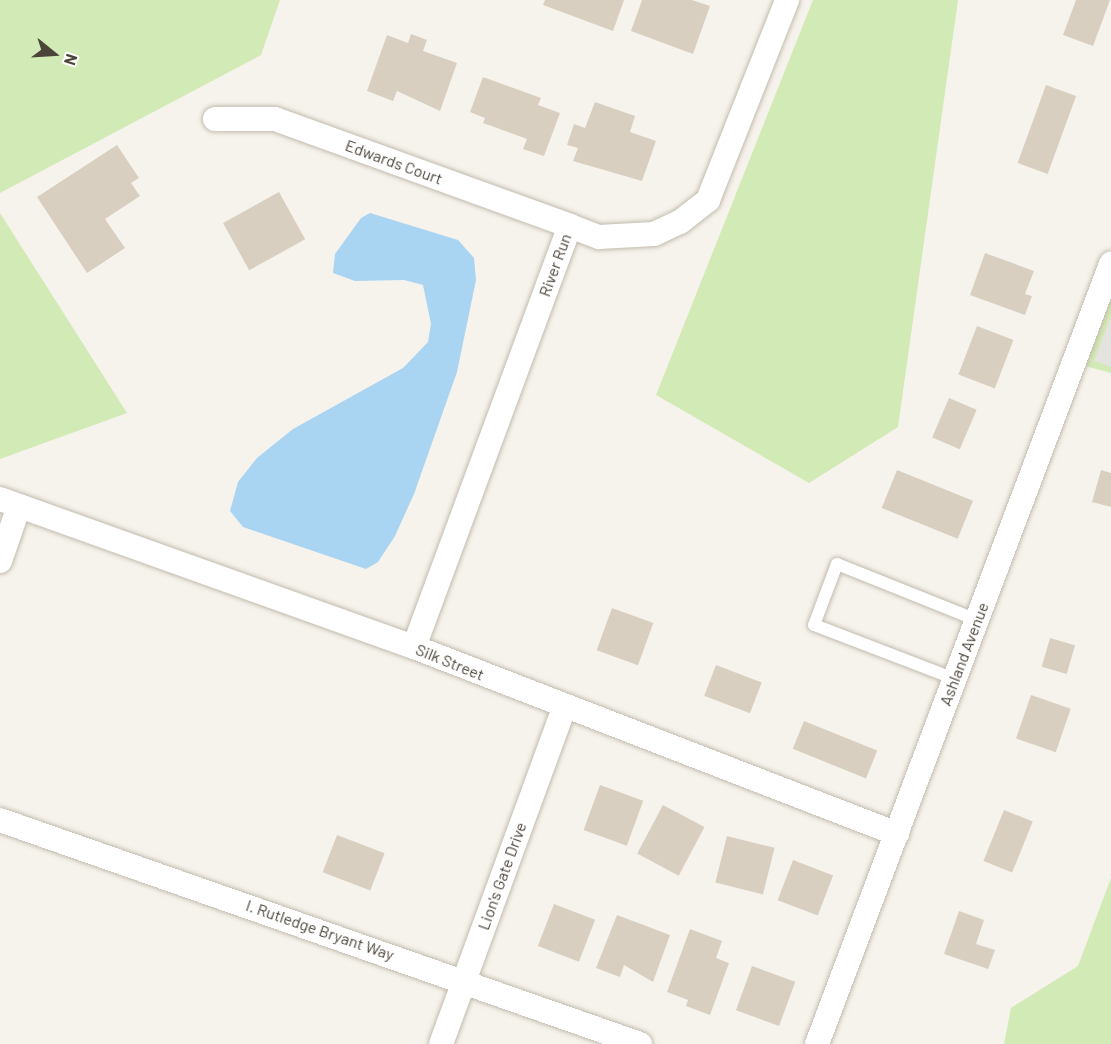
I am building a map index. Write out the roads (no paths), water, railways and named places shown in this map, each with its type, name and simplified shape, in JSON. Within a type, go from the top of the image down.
[{"type":"street","name":"River Run","points":[[414,647],[570,226],[599,237],[654,234],[680,222],[708,200],[787,0]]},
{"type":"street","name":"Edwards Court","points":[[215,119],[274,119],[570,226]]},
{"type":"street","name":"Ashland Avenue","points":[[817,1044],[1111,264]]},
{"type":"street","name":"Silk Street","points":[[10,502],[414,647],[564,708],[897,834]]},
{"type":"street","points":[[0,561],[10,502]]},
{"type":"street","name":"Lion's Gate Drive","points":[[441,1044],[564,708]]},
{"type":"street","name":"I. Rutledge Bryant Way","points":[[0,820],[464,980],[640,1044]]},
{"type":"lane","points":[[955,680],[814,625],[837,564],[977,621]]},
{"type":"water","points":[[370,213],[458,240],[474,258],[476,280],[457,372],[414,494],[395,536],[378,562],[366,569],[243,527],[230,511],[238,482],[257,458],[293,429],[403,368],[428,342],[431,324],[423,285],[404,280],[355,281],[333,273],[335,254],[361,218]]}]
